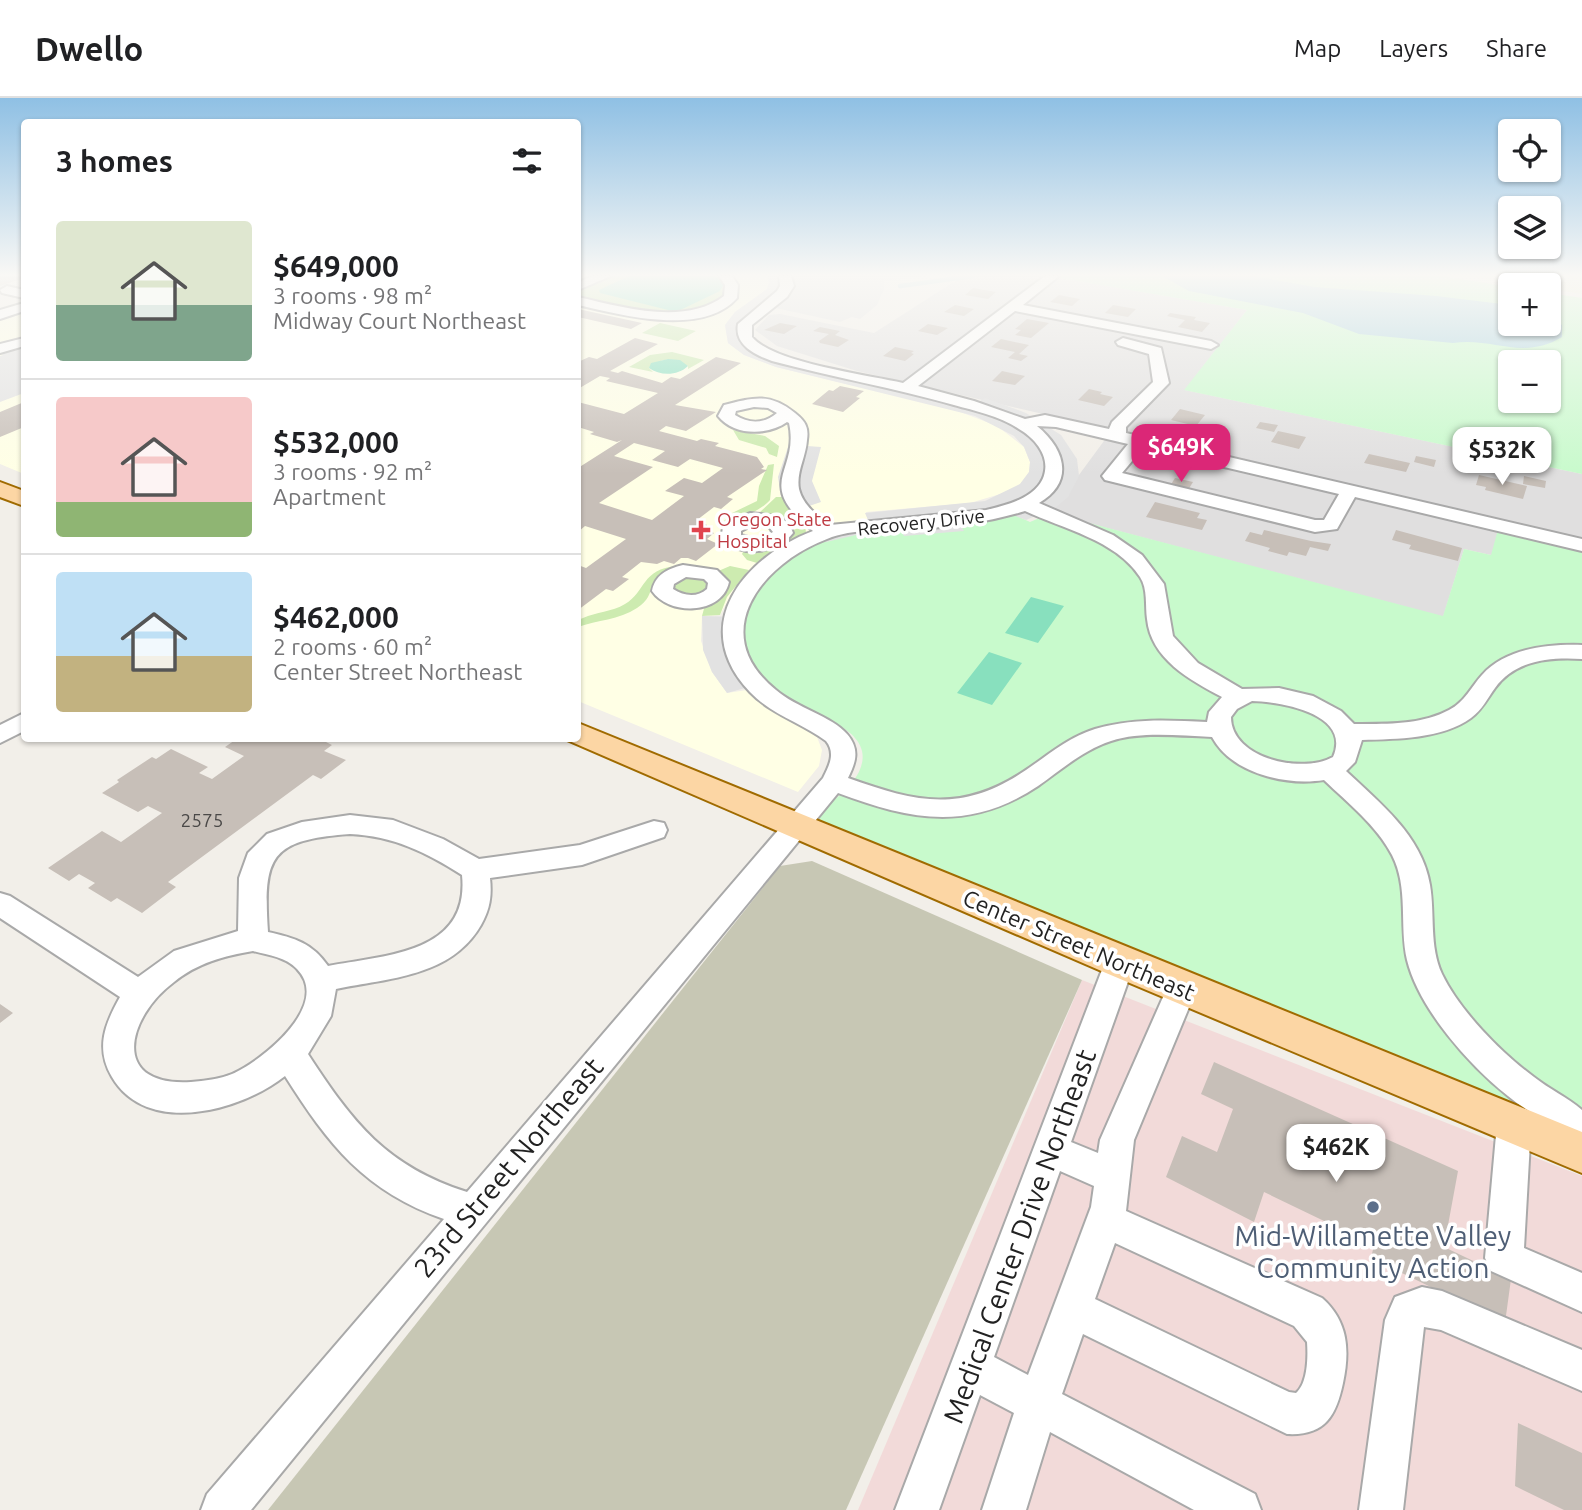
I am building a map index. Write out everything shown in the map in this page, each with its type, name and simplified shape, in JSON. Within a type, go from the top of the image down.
[{"type":"main road","points":[[0,489],[21,498]]},
{"type":"main road","name":"Center Street Northeast","points":[[581,734],[1182,988],[1582,1153]]},
{"type":"street","name":"Recovery Drive","points":[[750,342],[765,354],[788,361],[978,407],[1023,424],[1043,441],[1055,463],[1049,485],[1035,500],[985,517],[827,532],[786,554],[749,586],[732,619],[736,655],[756,686],[795,714],[837,738],[843,746],[844,757],[833,782],[795,826]]},
{"type":"street","points":[[906,388],[967,342]]},
{"type":"street","points":[[1117,437],[1118,426],[1161,383],[1162,353],[1125,342]]},
{"type":"street","points":[[1186,355],[1205,344],[1194,342]]},
{"type":"street","points":[[785,414],[797,421],[802,435],[790,477],[796,505],[808,519],[827,532]]},
{"type":"street","points":[[1023,424],[1045,420],[1056,422],[1582,545]]},
{"type":"street","points":[[1139,442],[1111,476],[1315,526],[1329,525],[1349,492]]},
{"type":"street","points":[[1025,504],[1104,537],[1136,560],[1156,584],[1158,623],[1162,638],[1171,650],[1187,666],[1239,697]]},
{"type":"street","points":[[1348,732],[1387,732],[1441,724],[1471,707],[1492,677],[1515,661],[1552,652],[1582,652]]},
{"type":"street","points":[[1270,694],[1290,696],[1313,704],[1336,718],[1348,732],[1351,741],[1343,764],[1330,771],[1301,773],[1260,765],[1242,755],[1227,742],[1220,730],[1218,718],[1222,709],[1239,697],[1270,694]]},
{"type":"street","points":[[0,735],[21,723]]},
{"type":"street","points":[[833,782],[915,808],[944,808],[976,803],[1003,793],[1038,774],[1066,752],[1104,735],[1152,729],[1220,730]]},
{"type":"street","points":[[1330,771],[1384,825],[1401,846],[1412,867],[1416,883],[1419,942],[1423,962],[1431,982],[1451,1011],[1472,1038],[1515,1082],[1567,1115],[1582,1133]]},
{"type":"street","points":[[253,940],[253,880],[257,860],[266,849],[288,834],[344,823],[378,825],[409,834],[449,853],[475,870],[582,855],[654,830]]},
{"type":"street","name":"23rd Street Northeast","points":[[223,1510],[795,826]]},
{"type":"street","points":[[321,981],[422,959],[446,947],[460,934],[475,905],[478,895],[475,870]]},
{"type":"street","points":[[0,904],[140,994]]},
{"type":"street","points":[[253,940],[277,943],[298,950],[313,963],[321,981],[321,1004],[310,1030],[290,1055],[261,1076],[228,1091],[192,1098],[160,1096],[136,1086],[120,1067],[116,1044],[123,1018],[140,994],[164,972],[192,955],[222,944],[253,940]]},
{"type":"street","name":"Medical Center Drive Northeast","points":[[917,1510],[972,1368],[1120,962]]},
{"type":"street","points":[[1004,1510],[1038,1404],[1104,1219],[1117,1140],[1182,988]]},
{"type":"street","points":[[290,1055],[323,1106],[355,1148],[400,1182],[421,1193],[471,1211]]},
{"type":"street","points":[[1514,1124],[1504,1258],[1582,1293]]},
{"type":"street","points":[[1051,1150],[1112,1177]]},
{"type":"street","points":[[1072,1308],[1287,1413],[1303,1415],[1319,1401],[1328,1348],[1327,1334],[1321,1321],[1308,1312],[1104,1219]]},
{"type":"street","points":[[1381,1510],[1405,1320],[1409,1311],[1422,1307],[1442,1311],[1582,1371]]},
{"type":"street","points":[[972,1368],[1239,1510]]},
{"type":"shaded area","points":[[0,342],[21,342],[21,473],[0,464]]},
{"type":"shaded area","name":"Oregon State Hospital","points":[[581,342],[728,342],[744,355],[776,367],[955,410],[997,426],[1024,447],[1030,462],[1029,472],[1020,484],[1007,492],[970,503],[866,512],[868,520],[784,546],[770,554],[737,584],[720,615],[702,616],[701,641],[712,672],[727,693],[747,690],[817,737],[822,750],[819,766],[798,792],[581,702]]},
{"type":"shaded area","points":[[759,342],[790,358],[978,402],[985,398],[1026,413],[1061,435],[1077,459],[1079,476],[1068,497],[1056,507],[1026,520],[1013,515],[960,525],[964,531],[904,536],[900,529],[882,529],[826,542],[798,519],[781,496],[778,477],[791,438],[809,439],[807,446],[821,447],[812,481],[821,502],[809,506],[821,520],[836,523],[868,520],[865,513],[985,501],[1020,484],[1029,472],[1030,462],[1024,447],[1014,436],[975,416],[776,367],[744,355],[728,343]]},
{"type":"shaded area","points":[[771,342],[1222,342],[1185,390],[1582,474],[1582,545],[1491,555],[1464,549],[1443,617],[1051,513],[1112,430],[857,371]]},
{"type":"shaded area","points":[[21,346],[21,394],[0,402],[0,356],[3,355],[0,352]]},
{"type":"shaded area","points":[[702,616],[739,617],[743,654],[763,683],[727,693],[712,672],[703,650]]},
{"type":"shaded area","points":[[812,861],[1082,980],[846,1510],[268,1510],[780,866]]},
{"type":"shaded area","points":[[1082,980],[1582,1176],[1582,1510],[858,1510]]},
{"type":"green space","points":[[1222,342],[1582,342],[1582,474],[1184,390]]},
{"type":"green space","points":[[672,352],[704,360],[688,369],[688,366],[677,361],[668,360],[649,368],[653,372],[629,367],[650,355]]},
{"type":"green space","points":[[668,359],[680,360],[688,366],[669,374],[649,368],[651,363]]},
{"type":"green space","points":[[733,430],[765,436],[779,446],[777,457],[769,454],[766,448],[739,440]]},
{"type":"green space","points":[[774,464],[770,500],[759,509],[720,526],[730,514],[757,501],[759,486],[768,465]]},
{"type":"green space","points":[[776,497],[782,497],[803,524],[789,527],[757,515]]},
{"type":"green space","points":[[1051,513],[1443,616],[1464,549],[1491,555],[1499,526],[1582,545],[1582,1153],[795,826],[828,805],[850,785],[862,763],[862,751],[854,737],[839,725],[775,689],[758,673],[746,653],[743,628],[754,594],[768,577],[789,560],[811,547],[835,539],[885,531],[963,530],[960,524],[1015,515],[1030,522]]},
{"type":"green space","points":[[805,527],[806,532],[802,537],[757,563],[747,560],[742,554],[745,548],[777,543],[792,530]]},
{"type":"green space","points":[[677,566],[659,575],[644,603],[637,608],[581,626],[581,619],[625,604],[650,576],[665,568]]},
{"type":"green space","points":[[730,566],[749,570],[727,597],[720,615],[702,616],[705,605],[727,588],[725,579],[716,572]]},
{"type":"green space","points":[[700,575],[712,587],[700,596],[674,594],[670,583],[679,576]]},
{"type":"green space","points":[[1031,597],[1064,606],[1038,643],[1005,633]]},
{"type":"green space","points":[[989,652],[1022,663],[992,705],[957,693]]},
{"type":"water","points":[[1441,342],[1552,342],[1521,348]]},
{"type":"building","name":"Oregon State Hospital","points":[[628,342],[658,344],[610,371],[622,371],[662,383],[671,377],[680,379],[716,357],[741,363],[675,405],[716,412],[686,431],[666,426],[659,431],[697,441],[701,439],[719,443],[715,446],[757,457],[764,467],[761,469],[767,470],[727,497],[733,499],[721,509],[714,507],[697,520],[707,525],[706,530],[714,533],[707,539],[718,544],[696,561],[681,558],[674,564],[664,561],[657,564],[641,562],[622,577],[629,579],[613,591],[606,589],[581,608],[581,566],[586,568],[626,539],[585,526],[581,529],[581,466],[622,440],[617,442],[590,434],[594,432],[581,428],[581,403],[624,414],[658,393],[606,381],[610,378],[600,376],[581,387],[581,361],[589,357],[597,359]],"holes":[[[634,443],[665,451],[652,460],[678,467],[690,459],[723,468],[702,483],[684,478],[665,491],[684,496],[652,520],[599,503],[653,467],[614,456]]]},
{"type":"building","points":[[819,342],[846,342],[838,347]]},
{"type":"building","points":[[997,342],[1029,345],[1019,354],[1028,356],[1021,361],[1008,358],[1015,352],[991,347]]},
{"type":"building","points":[[895,347],[914,351],[911,353],[914,354],[905,361],[883,356]]},
{"type":"building","points":[[1002,371],[1025,376],[1015,385],[992,381]]},
{"type":"building","points":[[840,386],[864,391],[856,397],[860,398],[843,412],[812,404],[829,390],[833,391]]},
{"type":"building","points":[[1089,389],[1113,397],[1104,406],[1078,400]]},
{"type":"building","points":[[21,403],[21,428],[0,437],[0,412]]},
{"type":"building","points":[[1180,409],[1205,415],[1196,426],[1171,420]]},
{"type":"building","points":[[1260,422],[1278,425],[1274,432],[1256,428]]},
{"type":"building","points":[[1278,431],[1306,437],[1299,449],[1271,442]]},
{"type":"building","points":[[1369,454],[1410,463],[1406,472],[1364,463]]},
{"type":"building","points":[[1416,456],[1436,460],[1434,467],[1414,462]]},
{"type":"building","points":[[1479,475],[1527,486],[1523,499],[1485,490],[1486,487],[1476,485]]},
{"type":"building","points":[[1524,476],[1546,481],[1545,488],[1523,484]]},
{"type":"building","points":[[1175,478],[1193,482],[1188,490],[1170,486]]},
{"type":"building","points":[[1155,502],[1200,513],[1197,518],[1207,520],[1202,530],[1146,517]]},
{"type":"building","points":[[1264,530],[1331,544],[1328,551],[1310,547],[1306,556],[1289,552],[1287,556],[1245,541],[1250,532],[1262,535]]},
{"type":"building","points":[[1396,530],[1462,548],[1458,561],[1409,549],[1411,545],[1392,540]]},
{"type":"building","points":[[232,742],[326,742],[332,745],[324,751],[346,760],[321,779],[313,775],[168,882],[176,887],[142,913],[117,898],[111,902],[88,888],[95,883],[79,874],[69,881],[48,868],[102,831],[121,842],[162,813],[148,806],[138,812],[102,793],[119,782],[117,780],[152,757],[156,759],[171,749],[208,767],[199,773],[212,779],[244,756],[225,747]]},
{"type":"building","points":[[0,1004],[13,1013],[0,1023]]},
{"type":"building","name":"Mid-Willamette Valley Community Action","points":[[1214,1062],[1458,1171],[1444,1247],[1511,1279],[1505,1323],[1371,1258],[1374,1245],[1264,1192],[1254,1222],[1166,1177],[1182,1136],[1217,1152],[1233,1109],[1201,1094]]},
{"type":"building","points":[[1518,1423],[1582,1453],[1582,1510],[1564,1510],[1515,1486]]},
{"type":"place","name":"Oregon State Hospital","points":[[701,530]]},
{"type":"place","name":"Mid-Willamette Valley Community Action","points":[[1373,1207]]}]
